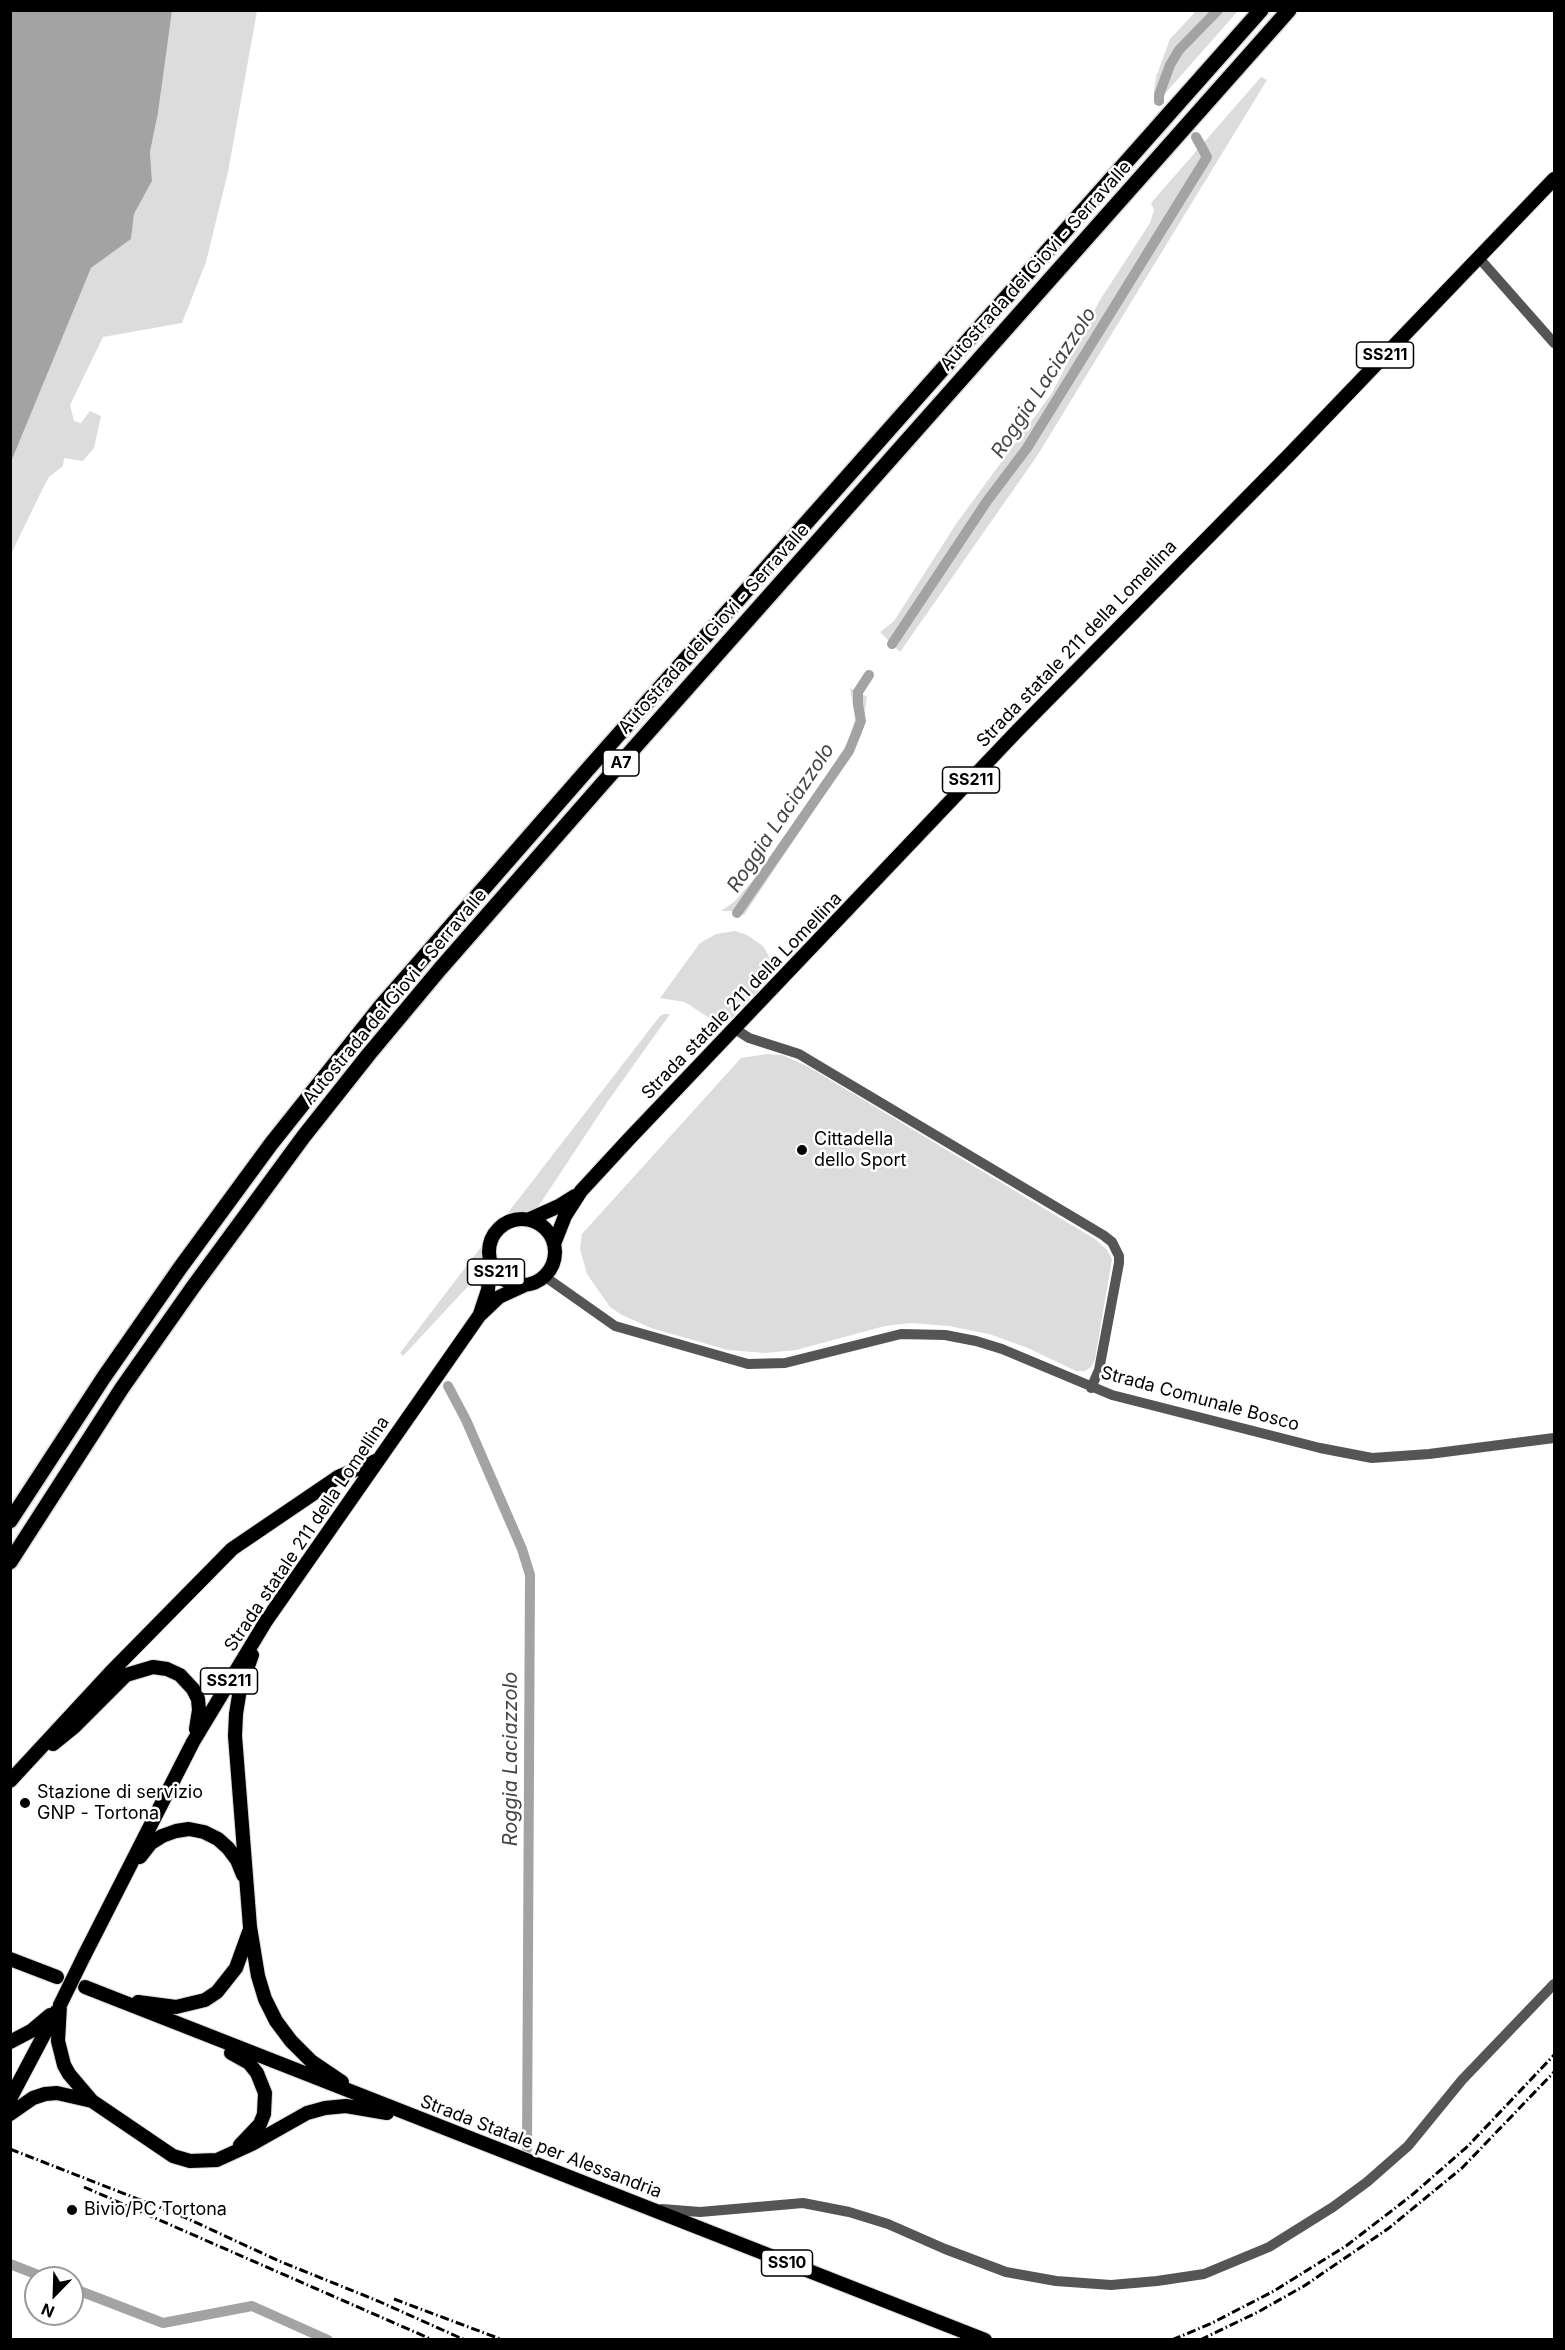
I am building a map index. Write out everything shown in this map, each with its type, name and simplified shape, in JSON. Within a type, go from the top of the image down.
[{"type":"highway","name":"Autostrada dei Giovi - Serravalle","points":[[10,1521],[104,1377],[180,1268],[271,1144],[375,1014],[603,752],[1261,10]]},
{"type":"highway","name":"Autostrada dei Giovi - Serravalle","points":[[10,1562],[122,1388],[193,1287],[304,1136],[369,1054],[572,818],[1288,10]]},
{"type":"main road","name":"Strada statale 211 della Lomellina","points":[[10,2099],[193,1742],[266,1621],[479,1316],[499,1297],[544,1276],[552,1265],[554,1244],[565,1216],[581,1191],[1018,730],[1292,452],[1554,179]]},
{"type":"main road","name":"Strada statale 211 della Lomellina","points":[[479,1316],[488,1290],[490,1241],[497,1229],[509,1221],[530,1219],[559,1206],[581,1191]]},
{"type":"main road","points":[[530,1219],[548,1231],[554,1244]]},
{"type":"main road","name":"SS211","points":[[490,1262],[496,1273],[506,1281],[525,1285]]},
{"type":"main road","points":[[10,1781],[110,1673],[232,1550],[339,1477],[378,1460]]},
{"type":"main road","points":[[266,1621],[247,1665],[236,1714],[250,1927],[258,1976],[265,1999],[291,2041],[311,2061],[369,2099]]},
{"type":"main road","points":[[34,1757],[74,1727],[126,1676],[153,1667],[167,1669],[180,1675],[194,1689],[199,1710],[193,1742]]},
{"type":"main road","points":[[118,1888],[151,1843],[162,1836],[189,1829],[204,1832],[218,1839],[228,1848],[237,1860],[247,1886]]},
{"type":"main road","points":[[105,1995],[176,2007],[205,2000],[217,1992],[236,1968],[250,1927]]},
{"type":"main road","points":[[10,1959],[57,1977]]},
{"type":"main road","name":"Strada Statale per Alessandria","points":[[85,1988],[985,2340]]},
{"type":"main road","points":[[10,2042],[42,2023],[60,2005]]},
{"type":"main road","points":[[60,2005],[57,2029],[60,2054],[69,2073],[92,2101],[173,2156],[202,2162],[217,2160],[306,2113],[325,2108],[364,2108],[421,2120]]},
{"type":"main road","points":[[185,2027],[249,2063],[262,2084],[266,2103],[260,2124],[230,2155]]},
{"type":"main road","points":[[10,2114],[27,2101],[45,2094],[57,2093],[92,2101]]},
{"type":"street","points":[[1479,258],[1554,343]]},
{"type":"street","points":[[735,1029],[749,1038],[799,1054],[1112,1242],[1119,1256],[1119,1263],[1100,1370],[1091,1388]]},
{"type":"street","name":"Strada Comunale Bosco","points":[[544,1276],[615,1326],[748,1364],[785,1363],[901,1334],[922,1333],[976,1341],[1002,1349],[1112,1395],[1320,1448],[1372,1458],[1429,1454],[1554,1438]]},
{"type":"street","points":[[641,2205],[673,2212],[700,2212],[803,2203],[888,2224],[1006,2272],[1056,2281],[1111,2285],[1204,2274],[1269,2247],[1333,2207],[1367,2182],[1408,2146],[1462,2080],[1554,1984]]},
{"type":"shaded area","points":[[11,10],[172,11],[158,113],[150,152],[152,181],[134,214],[131,239],[91,268],[11,462]]},
{"type":"shaded area","points":[[1197,10],[1238,11],[1155,105],[1156,77],[1170,39]]},
{"type":"shaded area","points":[[172,11],[257,11],[228,172],[206,262],[182,323],[103,337],[70,405],[74,421],[81,423],[90,411],[101,416],[94,448],[83,461],[64,458],[63,466],[49,477],[11,554],[11,462],[91,268],[131,239],[134,214],[152,181],[150,152],[158,113]]},
{"type":"shaded area","points":[[1261,77],[1267,80],[1037,456],[900,652],[880,632],[894,621],[956,524],[1052,393],[1100,300],[1150,223],[1154,210],[1151,203]]},
{"type":"shaded area","points":[[850,688],[867,697],[861,735],[853,752],[744,915],[734,911],[721,911],[734,902],[771,859],[849,741],[855,719]]},
{"type":"shaded area","points":[[735,931],[747,935],[763,946],[773,969],[768,981],[729,1021],[714,1021],[685,1002],[660,998],[700,943],[716,934]]},
{"type":"shaded area","points":[[670,1014],[608,1101],[532,1216],[509,1216],[507,1214],[660,1016]]},
{"type":"shaded area","name":"Cittadella dello Sport","points":[[767,1054],[782,1055],[807,1066],[1095,1239],[1107,1250],[1112,1259],[1095,1359],[1091,1367],[1085,1371],[1076,1371],[1028,1348],[989,1334],[949,1326],[911,1323],[885,1326],[796,1350],[765,1353],[728,1350],[651,1328],[610,1307],[587,1274],[580,1249],[582,1234],[741,1058]]},
{"type":"shaded area","points":[[481,1247],[487,1266],[403,1356],[400,1353]]},
{"type":"waterway","name":"Roggia Laciazzolo","points":[[1159,101],[1170,65],[1179,50],[1218,10]]},
{"type":"waterway","name":"Roggia Laciazzolo","points":[[892,644],[987,501],[1027,448],[1207,157],[1196,137]]},
{"type":"waterway","name":"Roggia Laciazzolo","points":[[737,913],[849,751],[861,721],[858,692],[869,675]]},
{"type":"waterway","name":"Roggia Laciazzolo","points":[[448,1386],[466,1420],[522,1549],[530,1575],[527,2149]]},
{"type":"waterway","name":"Roggia Laciazzolo","points":[[10,2264],[24,2269]]},
{"type":"waterway","name":"Roggia Laciazzolo","points":[[84,2293],[163,2323],[252,2306],[328,2340]]},
{"type":"railway","points":[[1172,2340],[1212,2323],[1274,2291],[1346,2246],[1412,2195],[1468,2146],[1554,2055]]},
{"type":"railway","points":[[1200,2340],[1258,2312],[1304,2286],[1389,2228],[1462,2168],[1554,2072]]},
{"type":"railway","points":[[10,2149],[184,2217],[279,2261],[378,2301],[465,2340]]},
{"type":"railway","points":[[84,2187],[433,2340]]},
{"type":"railway","points":[[394,2299],[503,2340]]},
{"type":"place","name":"Cittadella dello Sport","points":[[802,1150]]},
{"type":"place","name":"Stazione di servizio GNP - Tortona","points":[[25,1803]]},
{"type":"place","name":"Bivio/PC Tortona","points":[[72,2210]]}]
